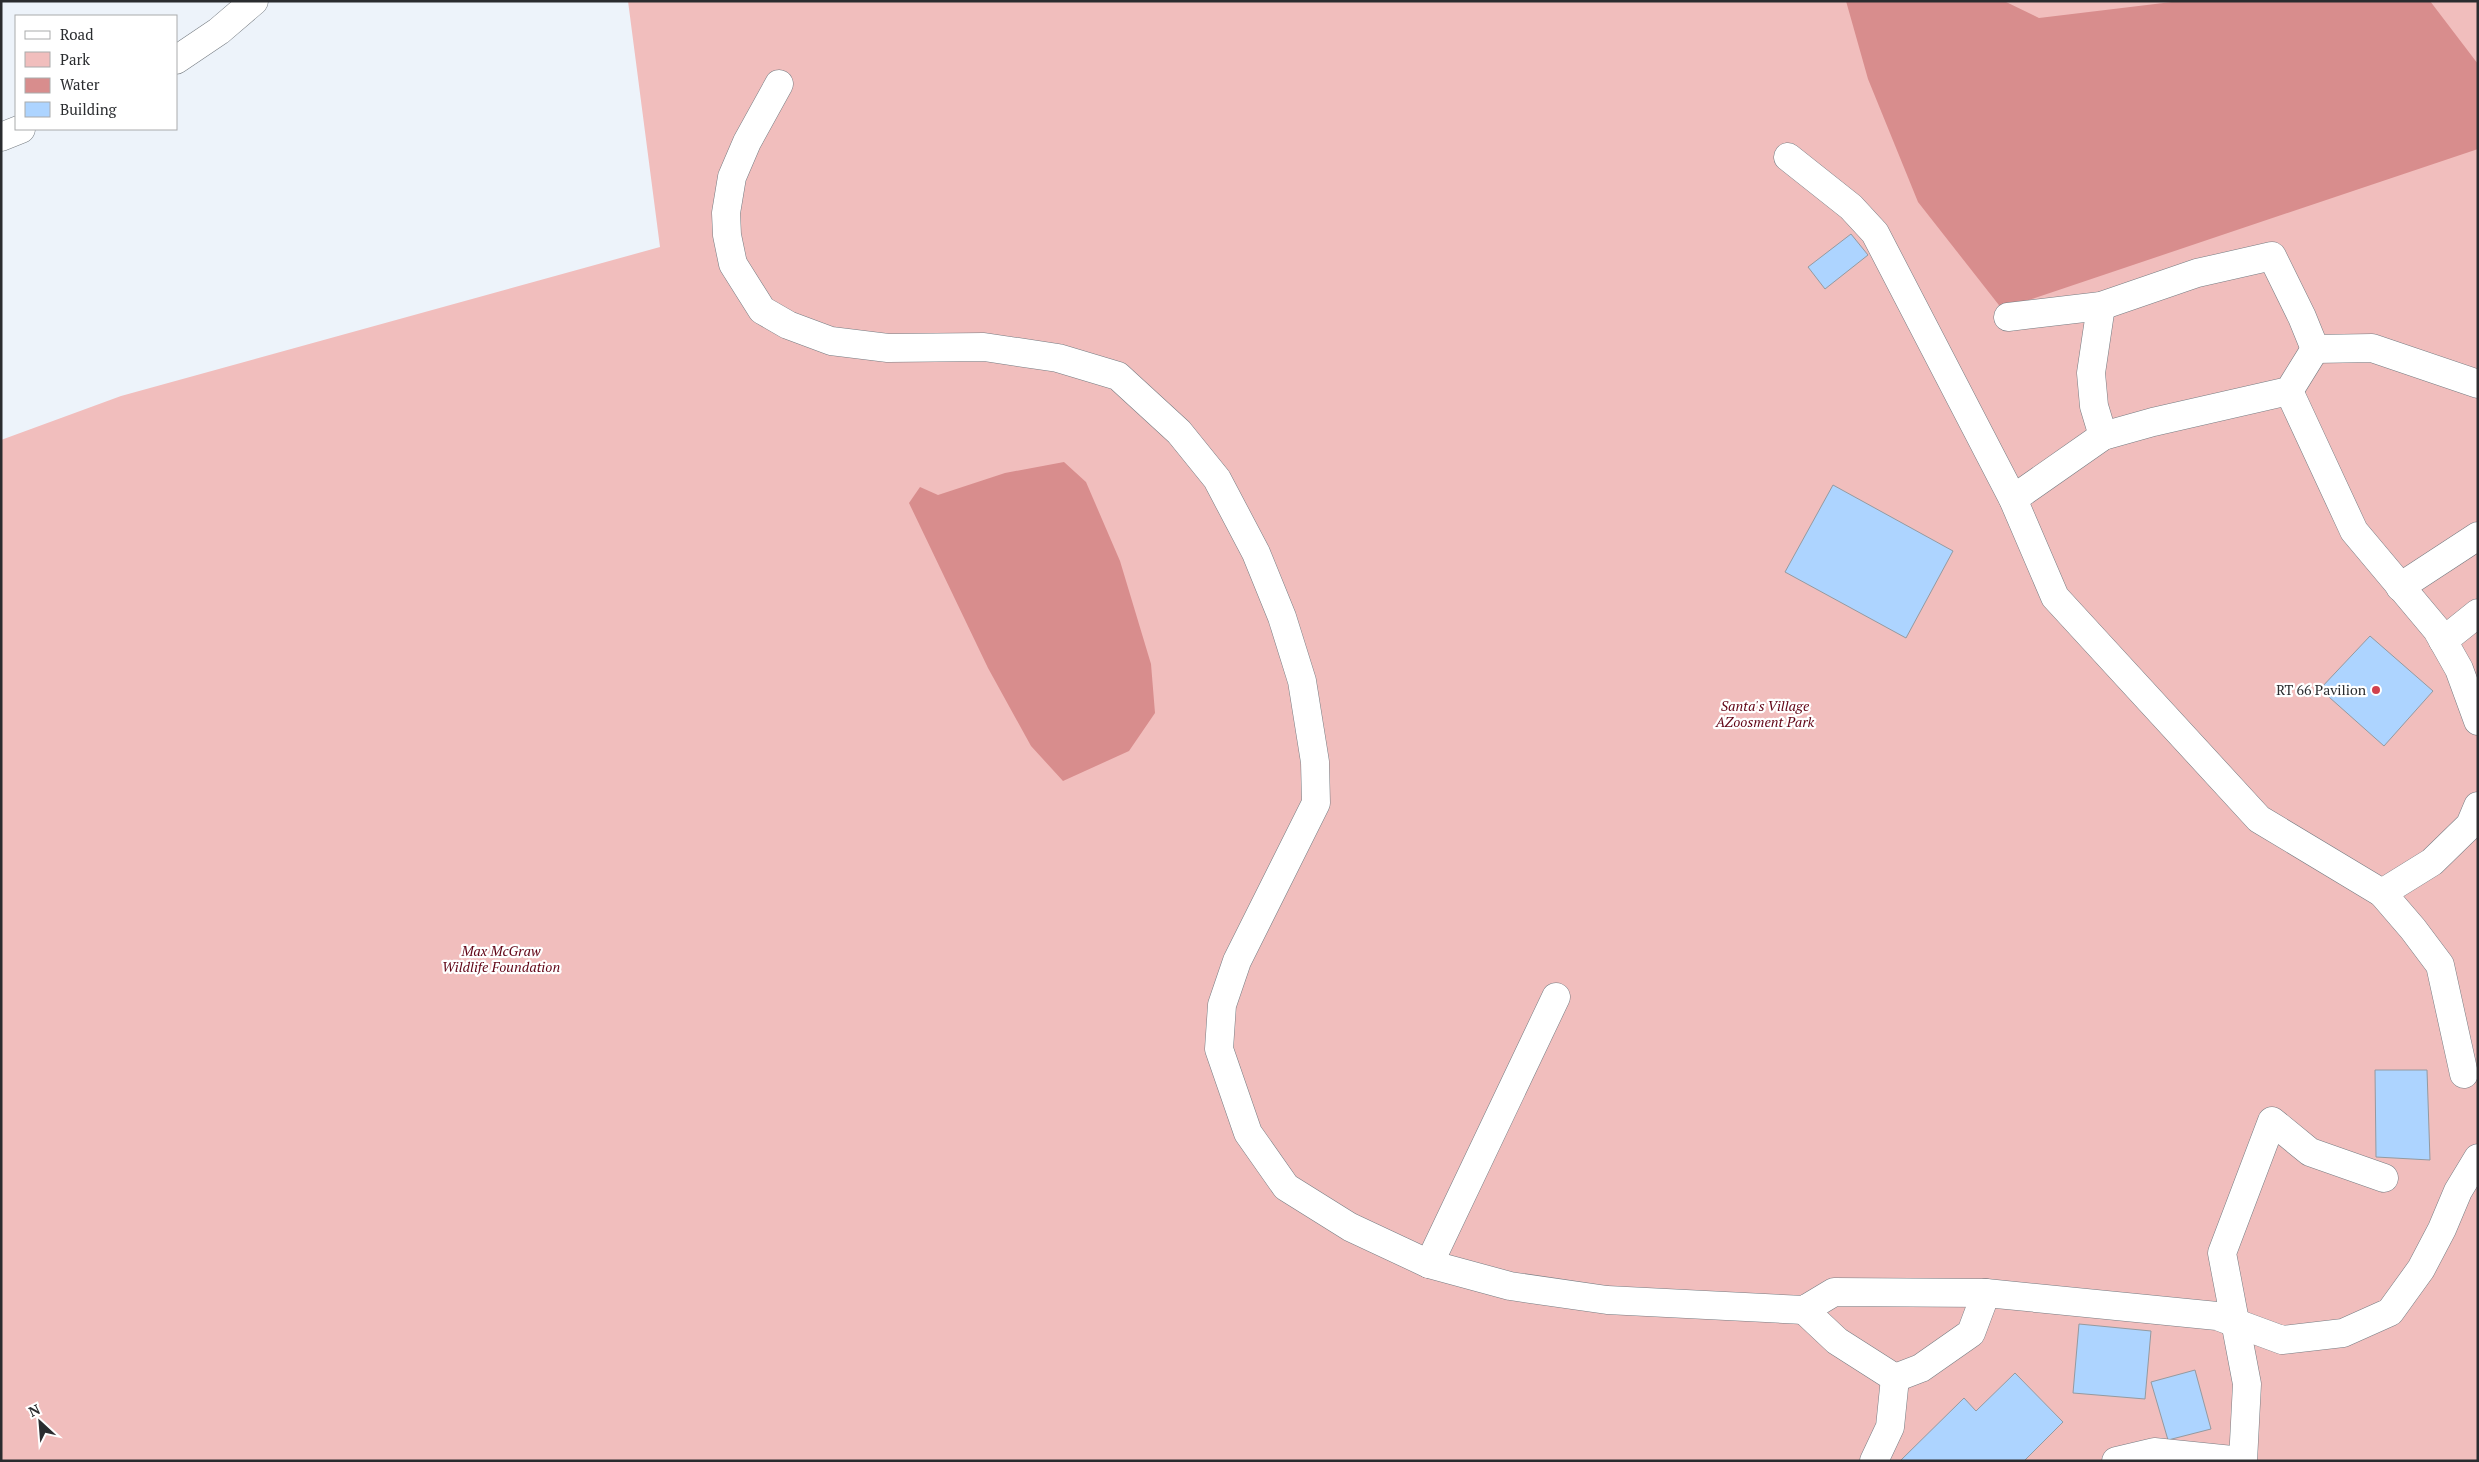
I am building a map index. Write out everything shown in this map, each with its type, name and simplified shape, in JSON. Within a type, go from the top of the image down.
[{"type":"street","points":[[178,59],[219,31],[251,3]]},
{"type":"street","points":[[778,84],[747,142],[732,177],[726,213],[727,235],[733,264],[762,310],[788,325],[831,341],[888,348],[984,347],[1058,358],[1118,376],[1179,432],[1217,479],[1256,553],[1282,617],[1302,681],[1315,762],[1316,802],[1237,961],[1222,1005],[1219,1049],[1248,1133],[1286,1187],[1350,1227],[1429,1264],[1510,1286],[1607,1300],[1804,1310],[1834,1292],[1986,1293],[2217,1316],[2282,1340],[2343,1333],[2390,1312],[2421,1269],[2442,1229],[2458,1192],[2478,1158]]},
{"type":"street","points":[[1,137],[18,130]]},
{"type":"street","points":[[1788,157],[1844,201],[1875,233],[2013,499],[2055,597],[2259,819],[2382,893],[2413,929],[2440,965],[2464,1074]]},
{"type":"street","points":[[2008,317],[2101,306],[2197,273],[2272,256],[2302,317],[2315,349]]},
{"type":"street","points":[[2101,306],[2091,373],[2094,406],[2103,436]]},
{"type":"street","points":[[2315,349],[2372,348],[2478,384]]},
{"type":"street","points":[[2013,499],[2103,436],[2153,422],[2289,391],[2315,349]]},
{"type":"street","points":[[2289,391],[2354,531],[2437,630],[2458,669],[2478,721]]},
{"type":"street","points":[[2400,587],[2478,536]]},
{"type":"street","points":[[2443,641],[2478,613]]},
{"type":"street","points":[[2382,893],[2432,862],[2470,825],[2478,806]]},
{"type":"street","points":[[1429,1264],[1556,997]]},
{"type":"street","points":[[2116,1461],[2154,1452],[2242,1461],[2247,1384],[2237,1323],[2222,1252],[2272,1121],[2310,1152],[2384,1178]]},
{"type":"street","points":[[1895,1378],[1921,1368],[1971,1333],[1986,1293]]},
{"type":"street","points":[[1804,1310],[1838,1341],[1895,1378]]},
{"type":"street","points":[[1874,1461],[1890,1427],[1895,1378]]},
{"type":"green space","name":"Santa's Village AZoosment Park","points":[[628,1],[2478,1],[2478,1461],[1,1461],[1,440],[121,396],[660,247]]},
{"type":"water","points":[[1846,1],[2004,1],[2039,18],[2180,1],[2430,1],[2478,64],[2478,149],[2002,309],[1918,202],[1868,79]]},
{"type":"water","points":[[1064,462],[1086,482],[1120,561],[1151,664],[1155,713],[1129,751],[1063,781],[1031,746],[988,668],[909,503],[920,487],[938,495],[1005,473]]},
{"type":"building","points":[[1851,234],[1868,255],[1825,289],[1808,267]]},
{"type":"building","points":[[1833,485],[1953,551],[1906,638],[1785,572]]},
{"type":"building","name":"RT 66 Pavilion","points":[[2370,636],[2433,691],[2384,746],[2320,689]]},
{"type":"building","points":[[2375,1070],[2427,1070],[2430,1160],[2376,1157]]},
{"type":"building","points":[[2079,1324],[2151,1331],[2145,1399],[2073,1393]]},
{"type":"building","points":[[2195,1370],[2211,1429],[2168,1440],[2151,1382]]},
{"type":"building","points":[[2015,1373],[2063,1422],[2024,1461],[1900,1461],[1964,1398],[1976,1411]]},
{"type":"place","name":"RT 66 Pavilion","points":[[2376,690]]},
{"type":"park label","name":"Max McGraw Wildlife Foundation","points":[[501,960]]}]
